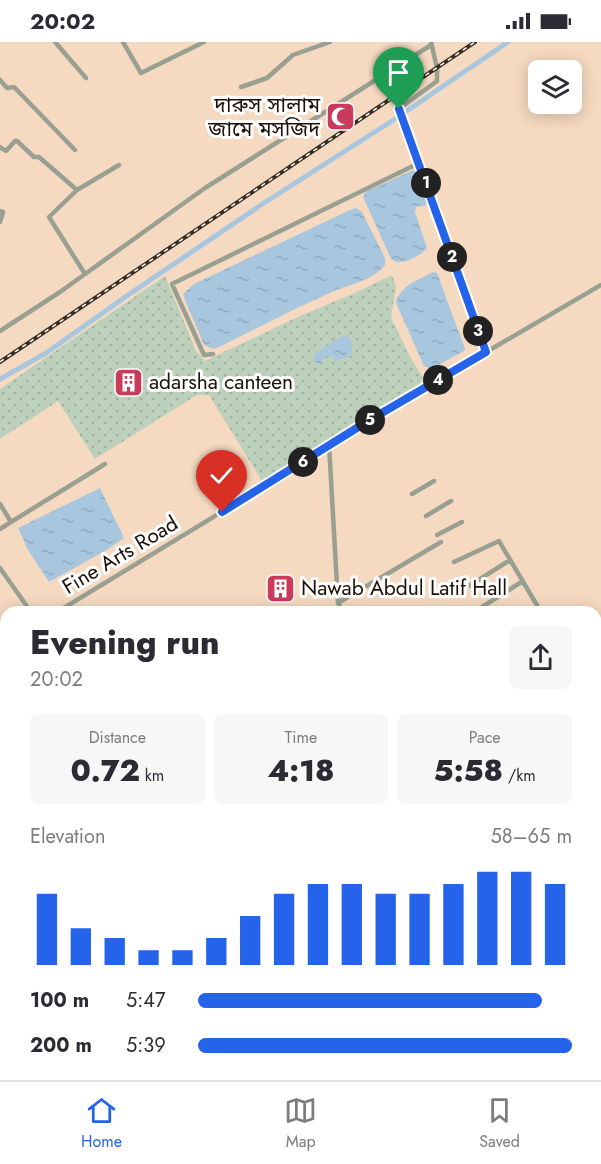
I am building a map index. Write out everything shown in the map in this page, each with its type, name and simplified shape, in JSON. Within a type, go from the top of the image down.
[{"type":"street","points":[[55,42],[86,78]]},
{"type":"street","points":[[123,42],[141,73],[204,42]]},
{"type":"street","points":[[241,87],[267,78],[293,55],[330,42]]},
{"type":"street","points":[[0,332],[205,188],[431,44],[438,81],[399,109],[486,352]]},
{"type":"street","points":[[0,80],[8,88],[14,87],[75,150]]},
{"type":"street","points":[[0,147],[6,151],[17,141],[77,190]]},
{"type":"street","points":[[213,354],[204,355],[172,284],[419,163]]},
{"type":"street","points":[[85,274],[49,217],[77,190],[119,165]]},
{"type":"street","points":[[0,211],[3,212],[0,222]]},
{"type":"street","name":"Fine Arts Road","points":[[67,606],[329,445],[601,285]]},
{"type":"street","points":[[329,445],[339,606]]},
{"type":"street","points":[[0,529],[105,464]]},
{"type":"street","points":[[412,494],[434,481]]},
{"type":"street","points":[[426,516],[451,501]]},
{"type":"street","points":[[0,504],[11,522]]},
{"type":"street","points":[[437,535],[462,522]]},
{"type":"street","points":[[454,562],[499,541],[538,606]]},
{"type":"street","points":[[338,603],[441,542]]},
{"type":"street","points":[[469,586],[510,560]]},
{"type":"street","points":[[0,568],[27,606]]},
{"type":"street","points":[[484,606],[523,581]]},
{"type":"green space","points":[[392,275],[396,287],[391,317],[423,378],[415,391],[362,420],[262,481],[209,395],[197,395],[95,459],[58,401],[0,439],[0,389],[165,276],[196,351],[205,361]]},
{"type":"water","points":[[416,169],[419,171],[430,202],[416,207],[415,212],[427,248],[411,259],[397,262],[391,259],[364,199],[364,194]]},
{"type":"water","points":[[356,208],[362,212],[385,258],[385,265],[380,270],[374,275],[317,299],[219,347],[213,349],[204,345],[183,294],[194,284]]},
{"type":"water","points":[[433,272],[437,273],[465,349],[431,369],[424,366],[396,303],[401,292],[416,280]]},
{"type":"water","points":[[348,335],[352,352],[348,357],[334,361],[334,355],[329,356],[319,365],[314,360],[313,356],[320,350]]},
{"type":"water","points":[[100,488],[124,538],[49,582],[28,550],[18,528]]},
{"type":"waterway","points":[[0,379],[46,353],[264,203],[395,119],[508,42]]},
{"type":"railway","points":[[0,362],[475,42]]},
{"type":"place","name":"দারুস সালাম জামে মসজিদ","points":[[341,117]]},
{"type":"place","name":"adarsha canteen","points":[[128,382]]},
{"type":"place","name":"Nawab Abdul Latif Hall","points":[[280,588]]},
{"type":"route","points":[[222,512],[368,421],[486,352],[399,109]]}]
